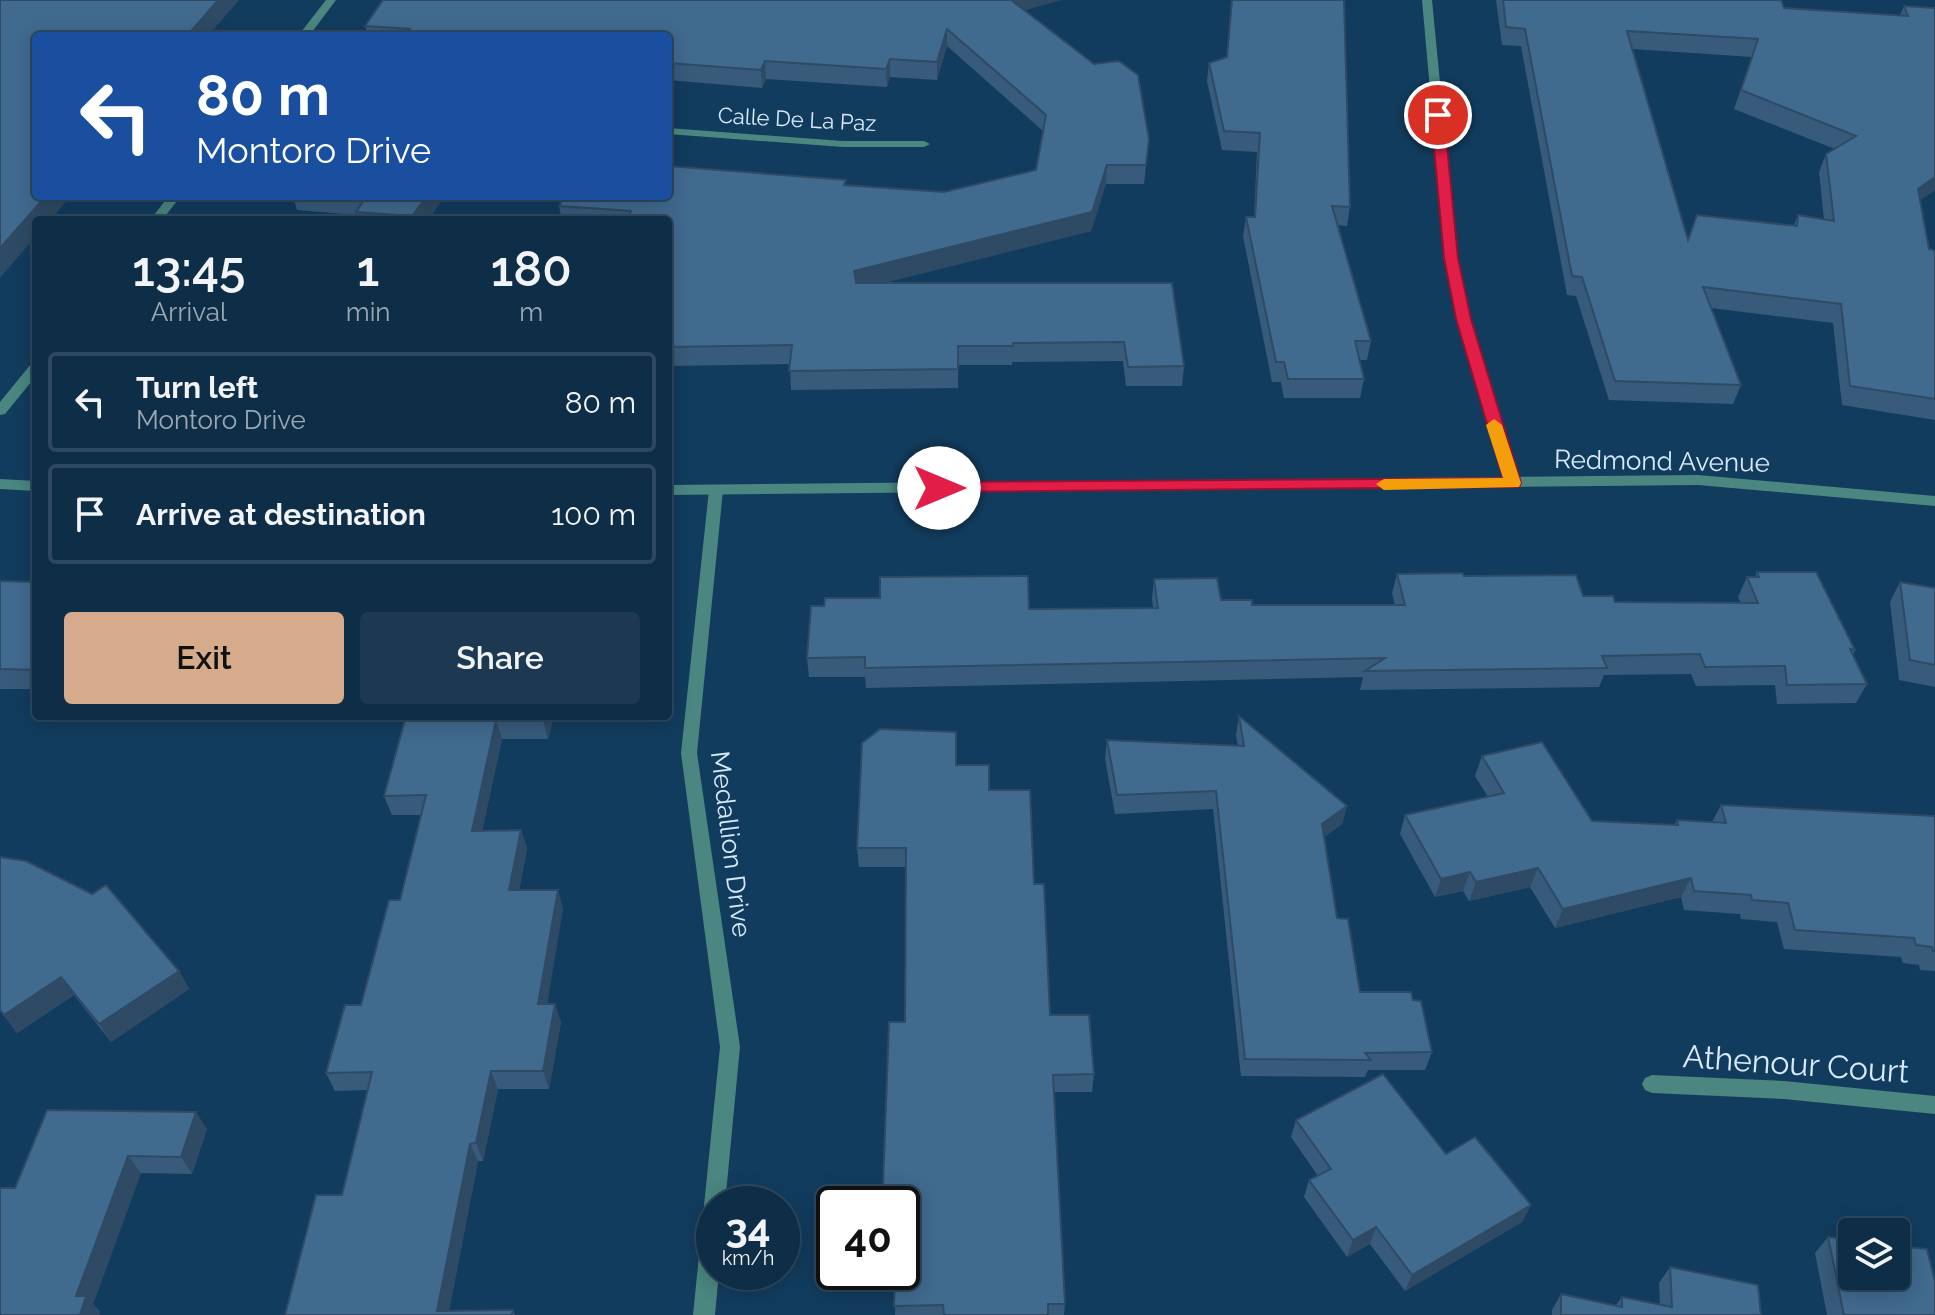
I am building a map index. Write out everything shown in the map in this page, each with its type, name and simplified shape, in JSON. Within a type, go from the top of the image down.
[{"type":"street","points":[[306,32],[331,0]]},
{"type":"street","points":[[1427,0],[1451,258],[1463,319],[1513,483]]},
{"type":"street","name":"Calle De La Paz","points":[[672,131],[843,144],[924,144]]},
{"type":"street","points":[[159,216],[172,200]]},
{"type":"street","points":[[0,411],[32,372]]},
{"type":"street","name":"Redmond Avenue","points":[[672,490],[1698,480],[1935,501]]},
{"type":"street","points":[[0,484],[32,486]]},
{"type":"street","name":"Medallion Drive","points":[[716,490],[689,753],[730,1047],[717,1186]]},
{"type":"street","name":"Athenour Court","points":[[1652,1084],[1784,1090],[1935,1105]]},
{"type":"street","points":[[704,1315],[706,1290]]},
{"type":"building","points":[[0,0],[218,0],[190,32],[32,32],[32,200],[42,200],[0,248]]},
{"type":"building","points":[[383,0],[1011,0],[1094,64],[1119,61],[1138,75],[1149,139],[1146,165],[1107,165],[1092,212],[854,271],[856,283],[1172,283],[1184,366],[1128,367],[1124,342],[958,346],[958,369],[789,371],[792,345],[672,347],[672,216],[629,216],[631,211],[559,206],[563,200],[672,200],[672,166],[846,180],[844,185],[944,192],[1036,170],[1046,115],[947,29],[937,62],[890,59],[886,69],[765,61],[761,70],[672,63],[672,32],[408,32],[410,29],[365,26]]},
{"type":"building","points":[[1232,0],[1344,0],[1350,207],[1332,206],[1371,341],[1355,341],[1364,379],[1288,379],[1284,362],[1276,362],[1246,217],[1255,217],[1260,133],[1224,131],[1209,63],[1227,57]]},
{"type":"building","points":[[1503,0],[1781,0],[1784,8],[1908,16],[1904,6],[1935,8],[1935,177],[1918,189],[1929,249],[1935,253],[1935,399],[1850,386],[1841,304],[1703,287],[1741,385],[1615,381],[1582,277],[1572,276],[1525,29],[1506,27]],"holes":[[[1627,31],[1758,39],[1741,90],[1856,136],[1826,154],[1834,221],[1798,215],[1797,226],[1697,215],[1688,240]]]},
{"type":"building","points":[[364,200],[424,200],[412,216],[356,212]]},
{"type":"building","points":[[1757,572],[1816,572],[1855,650],[1850,649],[1867,684],[1787,685],[1785,666],[1705,667],[1700,654],[1602,656],[1607,668],[1365,671],[1385,658],[865,668],[865,657],[807,658],[811,606],[824,606],[825,598],[880,598],[880,577],[1028,576],[1029,609],[1158,608],[1154,579],[1217,578],[1221,600],[1252,600],[1252,605],[1405,605],[1397,574],[1463,573],[1464,576],[1576,575],[1583,596],[1613,596],[1615,602],[1758,603],[1747,577],[1759,577]]},
{"type":"building","points":[[0,581],[32,582],[32,670],[0,669]]},
{"type":"building","points":[[1900,582],[1935,588],[1935,665],[1910,660]]},
{"type":"building","points":[[1239,716],[1347,806],[1322,824],[1337,918],[1348,919],[1360,992],[1411,992],[1413,1000],[1421,1001],[1432,1052],[1365,1053],[1371,1060],[1245,1059],[1216,791],[1117,795],[1107,740],[1244,746]]},
{"type":"building","points":[[405,720],[496,720],[472,831],[521,830],[509,890],[558,890],[538,1004],[555,1004],[543,1071],[491,1071],[476,1143],[470,1144],[437,1311],[513,1310],[512,1315],[285,1315],[316,1195],[342,1195],[372,1072],[326,1073],[345,1005],[361,1005],[389,900],[400,900],[426,795],[384,796]]},
{"type":"building","points":[[880,729],[956,732],[956,765],[989,765],[989,790],[1030,790],[1034,884],[1044,884],[1050,1015],[1089,1015],[1094,1074],[1053,1075],[1065,1304],[1048,1304],[1048,1315],[944,1315],[943,1305],[894,1306],[894,1290],[920,1290],[920,1186],[883,1186],[889,1022],[905,1022],[906,848],[857,848],[862,743]]},
{"type":"building","points":[[1542,742],[1592,821],[1678,825],[1677,820],[1726,823],[1721,805],[1935,816],[1935,951],[1932,947],[1916,945],[1914,938],[1795,930],[1788,903],[1752,900],[1751,895],[1694,891],[1691,878],[1563,909],[1538,868],[1476,882],[1470,872],[1441,879],[1405,815],[1504,793],[1482,756]]},
{"type":"building","points":[[0,857],[26,861],[92,894],[106,885],[179,971],[99,1024],[61,977],[4,1015],[0,1010]]},
{"type":"building","points":[[1383,1074],[1446,1154],[1475,1137],[1531,1205],[1412,1275],[1376,1227],[1353,1240],[1309,1180],[1331,1169],[1296,1120]]},
{"type":"building","points":[[47,1110],[196,1112],[181,1157],[128,1156],[76,1296],[86,1296],[80,1315],[0,1315],[0,1188],[15,1188]]},
{"type":"building","points":[[1828,1237],[1838,1238],[1838,1286]]},
{"type":"building","points":[[1910,1247],[1927,1249],[1935,1282],[1935,1315],[1844,1315],[1839,1290],[1910,1290]]},
{"type":"building","points":[[1670,1267],[1758,1285],[1761,1315],[1561,1315],[1561,1294],[1622,1307],[1622,1297],[1672,1307]]},
{"type":"slow traffic","points":[[1384,484],[1513,483],[1494,425]]},
{"type":"route","points":[[939,488],[1513,483],[1463,319],[1451,258],[1438,115]]}]
